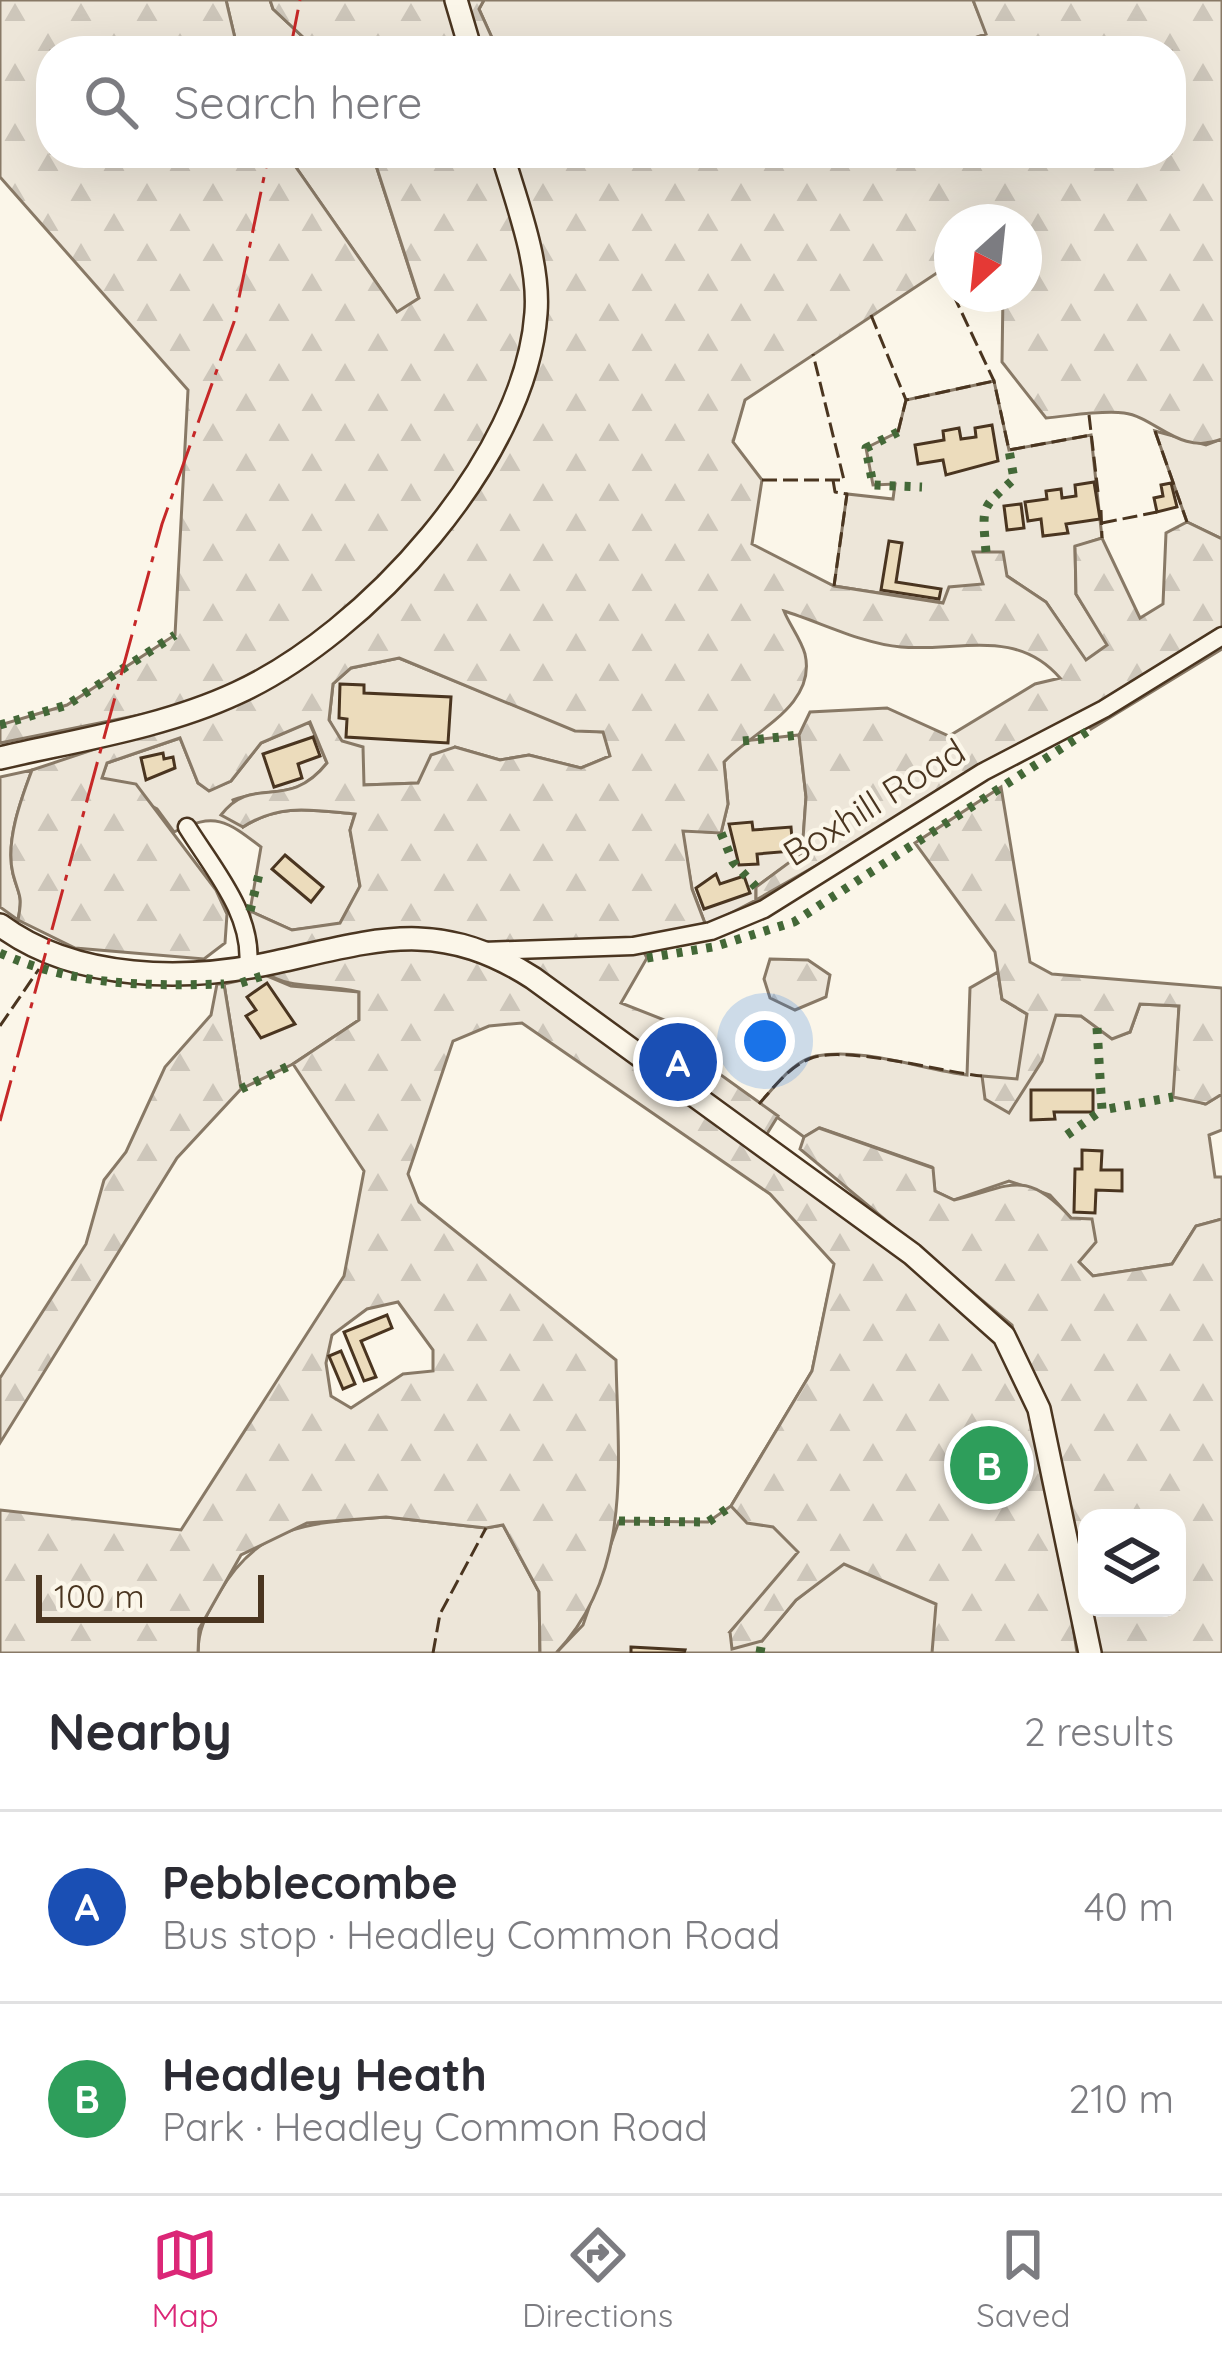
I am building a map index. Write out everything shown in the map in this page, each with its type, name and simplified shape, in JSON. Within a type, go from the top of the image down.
[{"type":"main road","points":[[456,0],[467,36]]},
{"type":"main road","points":[[0,758],[233,695],[272,676],[385,588],[484,463],[524,379],[537,310],[521,218],[506,168]]},
{"type":"main road","points":[[0,925],[51,956],[84,966],[149,971],[248,967],[382,938],[430,940],[483,951],[532,978],[912,1254],[1004,1336],[1039,1409],[1090,1653]]},
{"type":"street","name":"Boxhill Road","points":[[483,951],[633,946],[711,931],[764,910],[983,772],[1115,703],[1222,636]]},
{"type":"street","points":[[187,827],[233,899],[248,935],[248,967]]},
{"type":"street","points":[[532,978],[537,946]]},
{"type":"green space","points":[[0,0],[226,0],[234,36],[36,36],[36,168],[296,168],[397,312],[419,298],[377,168],[1186,168],[1186,36],[980,36],[986,34],[973,0],[1222,0],[1222,439],[1193,443],[1124,413],[1046,418],[1002,362],[1003,312],[1042,312],[1042,204],[934,204],[934,275],[745,400],[733,442],[762,480],[752,544],[834,586],[943,603],[949,587],[983,584],[973,552],[1003,552],[1007,576],[1046,602],[1086,660],[1107,645],[1076,594],[1075,546],[1102,538],[1140,618],[1163,604],[1166,533],[1187,522],[1222,539],[1222,649],[1091,729],[1081,715],[756,900],[756,887],[802,853],[806,797],[799,735],[810,712],[887,708],[949,736],[1035,684],[1060,678],[1043,662],[1005,647],[887,645],[784,611],[805,654],[801,688],[780,716],[724,762],[728,804],[721,833],[683,831],[692,889],[706,926],[637,939],[647,958],[621,1003],[695,1032],[700,1060],[778,1116],[757,1150],[934,1280],[995,1339],[1014,1368],[1038,1432],[1077,1653],[932,1653],[936,1604],[844,1564],[796,1600],[762,1641],[732,1649],[730,1632],[798,1552],[773,1527],[747,1523],[731,1506],[812,1371],[834,1264],[770,1194],[522,1023],[489,1026],[453,1041],[408,1174],[419,1202],[616,1360],[618,1477],[609,1552],[581,1621],[556,1653],[540,1653],[539,1592],[503,1525],[486,1528],[386,1517],[307,1523],[241,1555],[199,1629],[198,1653],[0,1653],[0,1510],[181,1530],[344,1276],[364,1171],[293,1064],[359,1020],[359,992],[296,984],[266,972],[251,940],[250,911],[292,930],[340,923],[360,886],[350,830],[355,814],[283,811],[243,827],[221,815],[245,796],[298,786],[327,763],[310,722],[261,743],[231,781],[209,791],[198,783],[180,738],[107,763],[102,778],[136,784],[216,890],[227,914],[225,943],[204,959],[75,948],[18,920],[20,900],[11,848],[32,770],[249,698],[329,648],[179,707],[0,743],[0,725],[67,705],[175,635],[188,390],[0,177]],"holes":[[[399,658],[575,731],[603,732],[610,756],[581,768],[529,755],[500,760],[455,747],[431,755],[418,783],[364,785],[363,747],[342,741],[329,720],[333,684],[351,668]],[[398,1302],[433,1350],[433,1371],[403,1374],[351,1408],[331,1396],[326,1363],[332,1335],[367,1309]]]},
{"type":"green space","points":[[226,0],[270,0],[273,9],[302,36],[234,36]]},
{"type":"green space","points":[[270,0],[484,0],[479,9],[491,36],[302,36],[273,9]]},
{"type":"green space","points":[[484,0],[973,0],[987,34],[491,36],[479,9]]},
{"type":"green space","points":[[296,168],[377,168],[419,299],[397,313]]},
{"type":"green space","points":[[994,381],[1009,450],[1091,435],[1102,538],[1075,547],[1076,594],[1108,645],[1086,661],[1046,602],[1007,576],[943,603],[834,586],[847,494],[893,499],[895,484],[873,485],[866,448],[898,432],[906,400]]},
{"type":"green space","points":[[1155,431],[1206,445],[1222,439],[1222,539],[1187,522]]},
{"type":"green space","points":[[399,658],[575,730],[604,732],[610,756],[581,768],[529,755],[500,760],[455,747],[418,783],[363,785],[329,720],[333,684],[351,668]]},
{"type":"green space","points":[[309,722],[327,763],[315,776],[293,789],[233,800],[243,827],[283,811],[355,814],[350,830],[360,887],[340,924],[292,930],[250,911],[261,847],[220,822],[200,822],[174,832],[157,809],[101,779],[107,763],[180,738],[198,783],[209,790],[231,781],[261,743]]},
{"type":"green space","points":[[799,735],[806,797],[802,854],[756,887],[756,900],[706,926],[692,889],[682,830],[721,833],[728,804],[724,762],[743,741]]},
{"type":"green space","points":[[32,770],[11,848],[20,900],[18,920],[0,907],[0,777]]},
{"type":"green space","points":[[1001,787],[1030,962],[1052,974],[1222,988],[1222,1094],[1206,1104],[1173,1097],[1179,1006],[1140,1004],[1130,1032],[1112,1039],[1081,1016],[1056,1015],[1042,1061],[1009,1113],[985,1099],[982,1076],[1017,1079],[1027,1014],[1002,999],[995,952],[915,843]]},
{"type":"green space","points":[[770,959],[808,960],[830,975],[826,997],[795,1010],[770,998],[764,979]]},
{"type":"green space","points":[[998,972],[1002,999],[1027,1014],[1081,1016],[1112,1038],[1130,1032],[1140,1004],[1179,1006],[1175,1093],[1205,1104],[1222,1094],[1222,1130],[1209,1135],[1215,1177],[1222,1177],[1222,1219],[1196,1226],[1172,1264],[1093,1276],[1079,1262],[1071,1218],[1050,1195],[1009,1181],[954,1200],[935,1191],[932,1167],[820,1128],[804,1137],[759,1104],[792,1069],[816,1056],[872,1056],[967,1075],[970,988]]},
{"type":"green space","points":[[265,975],[291,986],[359,992],[359,1020],[293,1064],[241,1089],[224,984]]},
{"type":"green space","points":[[217,984],[224,984],[241,1089],[177,1158],[0,1443],[0,1378],[86,1244],[104,1180],[126,1152],[165,1067],[211,1015]]},
{"type":"green space","points":[[819,1128],[933,1168],[935,1191],[954,1200],[1004,1187],[1029,1186],[1071,1218],[1092,1219],[1096,1242],[1079,1262],[1093,1276],[1172,1264],[1196,1226],[1222,1219],[1222,1653],[1095,1653],[1090,1617],[1186,1617],[1186,1509],[1078,1509],[1078,1565],[1012,1325],[800,1149],[804,1137]]},
{"type":"green space","points":[[895,1224],[1012,1324],[1175,1421],[1222,1653],[556,1653],[583,1625],[619,1521],[708,1522],[731,1506],[812,1371],[829,1290],[866,1275]],"holes":[[[843,1563],[796,1600],[762,1641],[730,1632],[749,1611]]]},
{"type":"green space","points":[[386,1517],[486,1528],[503,1525],[539,1592],[540,1653],[198,1653],[201,1629],[211,1608],[252,1552],[270,1539],[311,1525]]},
{"type":"building","points":[[992,425],[998,461],[946,475],[943,460],[918,464],[915,445],[944,440],[943,431],[959,428],[961,439],[976,437],[975,428]]},
{"type":"building","points":[[1094,482],[1100,519],[1066,524],[1068,533],[1043,536],[1041,519],[1028,521],[1025,502],[1047,499],[1046,491],[1061,489],[1062,498],[1076,496],[1075,485]]},
{"type":"building","points":[[1171,483],[1177,507],[1157,512],[1154,498],[1163,496],[1161,485]]},
{"type":"building","points":[[1021,504],[1024,528],[1007,530],[1004,506]]},
{"type":"building","points":[[889,541],[902,543],[896,582],[941,589],[939,599],[881,590]]},
{"type":"building","points":[[340,684],[364,685],[364,693],[451,697],[448,743],[346,737],[347,719],[339,718]]},
{"type":"building","points":[[313,737],[320,756],[298,764],[302,778],[274,787],[263,754]]},
{"type":"building","points":[[163,753],[164,759],[173,757],[175,768],[146,780],[141,758]]},
{"type":"building","points":[[752,822],[753,830],[791,827],[793,851],[757,854],[758,864],[739,865],[729,824]]},
{"type":"building","points":[[285,855],[323,887],[311,902],[272,869]]},
{"type":"building","points":[[716,874],[720,884],[744,876],[750,893],[704,909],[696,888]]},
{"type":"building","points":[[267,983],[295,1024],[261,1038],[246,1016],[256,1010],[247,997]]},
{"type":"building","points":[[1031,1090],[1093,1090],[1093,1112],[1054,1112],[1055,1119],[1031,1120]]},
{"type":"building","points":[[1082,1150],[1102,1151],[1101,1170],[1122,1170],[1122,1191],[1096,1190],[1095,1213],[1074,1212],[1075,1169],[1082,1169]]},
{"type":"building","points":[[387,1315],[392,1328],[361,1341],[376,1377],[364,1381],[344,1332]]},
{"type":"building","points":[[341,1351],[355,1384],[343,1389],[329,1356]]},
{"type":"building","points":[[631,1647],[685,1650],[631,1653]]},
{"type":"hedge","points":[[898,432],[866,448],[873,485],[922,487]]},
{"type":"hedge","points":[[986,552],[986,509],[1014,479],[1009,450]]},
{"type":"hedge","points":[[0,725],[67,705],[175,635]]},
{"type":"hedge","points":[[647,958],[713,947],[794,922],[1091,729]]},
{"type":"hedge","points":[[743,741],[799,735]]},
{"type":"hedge","points":[[721,833],[733,862],[756,887]]},
{"type":"hedge","points":[[250,911],[260,870]]},
{"type":"hedge","points":[[0,953],[82,978],[137,984],[224,984]]},
{"type":"hedge","points":[[241,983],[265,975]]},
{"type":"hedge","points":[[1097,1028],[1102,1110],[1173,1097]]},
{"type":"hedge","points":[[241,1089],[293,1064]]},
{"type":"hedge","points":[[1067,1135],[1102,1110]]},
{"type":"hedge","points":[[619,1521],[708,1522],[731,1506]]},
{"type":"hedge","points":[[760,1653],[762,1641]]},
{"type":"fence","points":[[961,312],[994,381],[1009,450],[1091,435]]},
{"type":"fence","points":[[871,315],[906,400]]},
{"type":"fence","points":[[762,480],[844,480],[813,354]]},
{"type":"fence","points":[[898,432],[906,400],[994,381]]},
{"type":"fence","points":[[1089,415],[1098,492]]},
{"type":"fence","points":[[1155,431],[1187,522]]},
{"type":"fence","points":[[833,480],[835,492],[847,494],[834,586]]},
{"type":"fence","points":[[1101,510],[1102,538]]},
{"type":"fence","points":[[1102,523],[1157,512]]},
{"type":"fence","points":[[0,1026],[39,969]]},
{"type":"fence","points":[[759,1104],[794,1067],[825,1055],[868,1057],[982,1076]]},
{"type":"fence","points":[[433,1653],[440,1614],[486,1528]]},
{"type":"power","points":[[293,36],[300,0]]},
{"type":"power","points":[[0,1121],[162,524],[234,322],[266,168]]},
{"type":"place","name":"Pebblecombe","points":[[678,1062]]},
{"type":"place","name":"Headley Heath","points":[[989,1465]]}]
